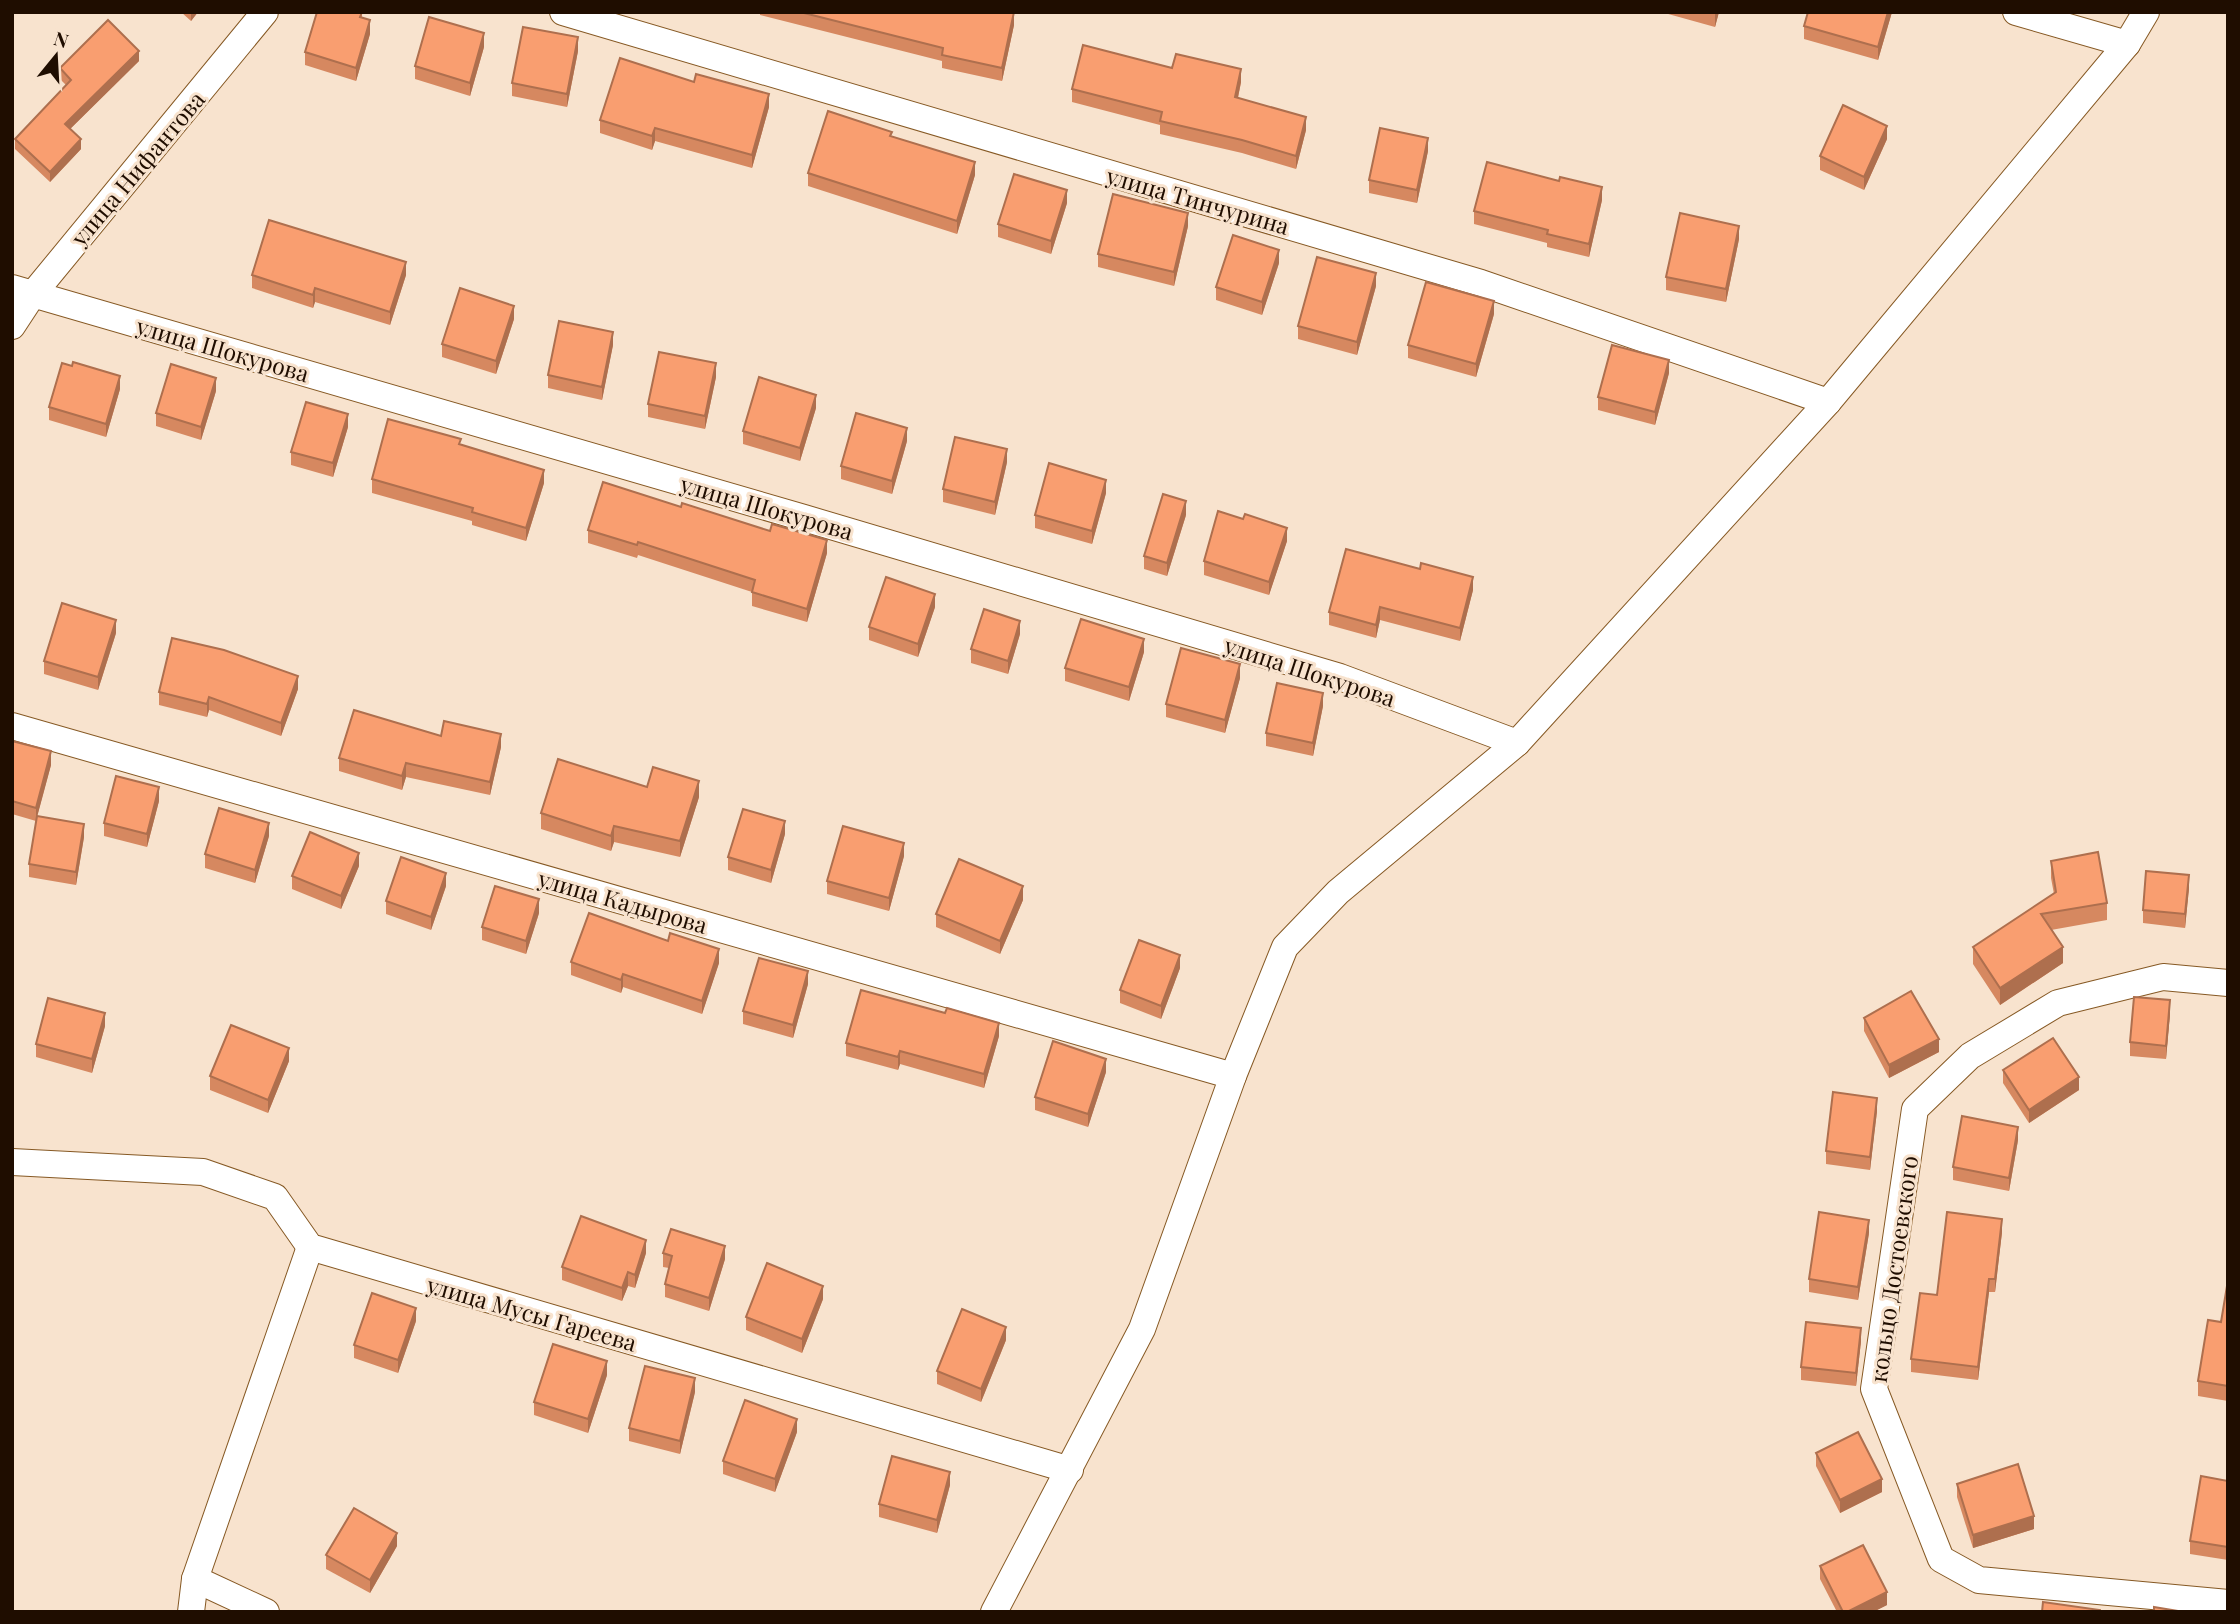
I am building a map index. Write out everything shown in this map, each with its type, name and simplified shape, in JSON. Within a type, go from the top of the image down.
[{"type":"street","name":"улица Нифантова","points":[[12,326],[22,291],[265,12]]},
{"type":"street","name":"улица Тинчурина","points":[[563,12],[1481,283],[1828,402]]},
{"type":"street","points":[[2016,12],[2126,44]]},
{"type":"street","points":[[995,1612],[1142,1329],[1233,1076],[1285,947],[1338,892],[1517,743],[1828,402],[2126,44],[2146,12]]},
{"type":"street","name":"улица Шокурова","points":[[22,291],[1340,677],[1517,743]]},
{"type":"street","name":"улица Кадырова","points":[[12,726],[1233,1076]]},
{"type":"street","name":"кольцо Достоевского","points":[[2228,983],[2163,977],[2058,1003],[1970,1056],[1915,1109],[1874,1389],[1941,1559],[1979,1580],[2228,1603]]},
{"type":"street","points":[[12,1162],[202,1172],[275,1197],[310,1247],[195,1579],[191,1612]]},
{"type":"street","name":"улица Мусы Гареева","points":[[310,1247],[1070,1470]]},
{"type":"street","points":[[195,1579],[266,1612]]},
{"type":"building","points":[[317,12],[362,12],[360,17],[370,20],[356,68],[305,52]]},
{"type":"building","points":[[800,12],[1014,12],[1002,68],[942,55],[943,48]]},
{"type":"building","points":[[1808,12],[1888,12],[1878,47],[1804,26]]},
{"type":"building","points":[[429,17],[484,33],[470,83],[415,66]]},
{"type":"building","points":[[108,20],[139,51],[65,124],[81,139],[50,172],[15,139],[71,80],[60,68]]},
{"type":"building","points":[[523,27],[578,37],[567,94],[512,83]]},
{"type":"building","points":[[1083,45],[1172,68],[1176,54],[1241,69],[1235,97],[1306,117],[1296,156],[1160,121],[1162,112],[1072,89]]},
{"type":"building","points":[[620,58],[694,82],[696,74],[769,94],[752,155],[655,128],[652,136],[600,120]]},
{"type":"building","points":[[1843,105],[1887,126],[1864,177],[1820,156]]},
{"type":"building","points":[[828,111],[892,132],[890,136],[975,162],[957,221],[808,173]]},
{"type":"building","points":[[1380,128],[1428,138],[1417,190],[1369,180]]},
{"type":"building","points":[[1487,162],[1559,181],[1560,177],[1602,187],[1589,244],[1547,234],[1548,230],[1474,211]]},
{"type":"building","points":[[1014,174],[1067,190],[1051,241],[998,224]]},
{"type":"building","points":[[1113,194],[1188,213],[1174,272],[1098,254]]},
{"type":"building","points":[[1680,213],[1739,226],[1726,289],[1666,277]]},
{"type":"building","points":[[269,220],[406,262],[390,312],[315,288],[313,295],[252,275]]},
{"type":"building","points":[[1233,235],[1279,250],[1262,302],[1216,287]]},
{"type":"building","points":[[1317,257],[1376,273],[1357,342],[1298,326]]},
{"type":"building","points":[[1426,282],[1494,301],[1476,364],[1408,345]]},
{"type":"building","points":[[460,288],[514,306],[496,361],[442,344]]},
{"type":"building","points":[[559,321],[613,332],[602,387],[548,375]]},
{"type":"building","points":[[1612,345],[1669,360],[1655,412],[1598,397]]},
{"type":"building","points":[[659,352],[716,363],[705,416],[648,404]]},
{"type":"building","points":[[73,362],[120,376],[106,424],[49,407],[62,363],[72,366]]},
{"type":"building","points":[[171,364],[216,378],[201,427],[156,413]]},
{"type":"building","points":[[759,377],[816,395],[800,448],[743,431]]},
{"type":"building","points":[[306,402],[348,414],[333,463],[291,452]]},
{"type":"building","points":[[856,413],[907,428],[892,481],[841,466]]},
{"type":"building","points":[[388,419],[461,439],[459,444],[544,470],[526,528],[472,512],[473,508],[372,479]]},
{"type":"building","points":[[955,437],[1007,449],[995,502],[943,489]]},
{"type":"building","points":[[1049,463],[1106,480],[1092,531],[1035,515]]},
{"type":"building","points":[[603,482],[770,531],[772,524],[827,540],[807,609],[752,592],[755,580],[638,542],[637,545],[588,530]]},
{"type":"building","points":[[1163,494],[1186,501],[1167,563],[1144,556]]},
{"type":"building","points":[[1218,511],[1243,519],[1245,514],[1287,528],[1269,582],[1204,561]]},
{"type":"building","points":[[1346,549],[1420,569],[1421,563],[1473,577],[1460,628],[1380,607],[1376,625],[1329,612]]},
{"type":"building","points":[[886,577],[935,594],[918,644],[869,627]]},
{"type":"building","points":[[62,603],[116,620],[98,677],[44,661]]},
{"type":"building","points":[[984,609],[1020,621],[1008,661],[971,649]]},
{"type":"building","points":[[1081,619],[1144,639],[1129,687],[1065,668]]},
{"type":"building","points":[[172,638],[224,650],[298,676],[281,723],[209,697],[207,704],[159,692]]},
{"type":"building","points":[[1181,648],[1240,664],[1225,720],[1166,704]]},
{"type":"building","points":[[1277,683],[1323,693],[1313,743],[1266,733]]},
{"type":"building","points":[[354,710],[441,736],[444,721],[501,734],[490,782],[406,763],[402,776],[339,758]]},
{"type":"building","points":[[12,741],[51,751],[36,808],[12,801]]},
{"type":"building","points":[[558,759],[647,787],[653,767],[699,781],[680,841],[614,826],[611,836],[541,813]]},
{"type":"building","points":[[116,776],[159,787],[147,834],[104,823]]},
{"type":"building","points":[[219,808],[269,823],[255,870],[205,854]]},
{"type":"building","points":[[743,809],[785,821],[771,870],[728,857]]},
{"type":"building","points":[[37,816],[84,824],[76,872],[29,864]]},
{"type":"building","points":[[843,826],[904,843],[889,898],[827,881]]},
{"type":"building","points":[[310,832],[359,853],[341,896],[292,876]]},
{"type":"building","points":[[2098,852],[2107,903],[2041,914],[2063,947],[2000,988],[1973,947],[2056,892],[2051,861]]},
{"type":"building","points":[[401,857],[446,873],[431,917],[386,901]]},
{"type":"building","points":[[959,859],[1023,886],[1000,941],[936,914]]},
{"type":"building","points":[[2146,871],[2189,875],[2185,914],[2143,910]]},
{"type":"building","points":[[495,886],[539,899],[526,941],[482,927]]},
{"type":"building","points":[[589,913],[668,941],[670,933],[719,949],[702,1001],[623,974],[621,980],[571,962]]},
{"type":"building","points":[[1139,940],[1180,955],[1161,1006],[1120,990]]},
{"type":"building","points":[[759,958],[808,971],[793,1025],[743,1011]]},
{"type":"building","points":[[861,990],[945,1013],[947,1008],[999,1023],[984,1074],[900,1051],[898,1057],[846,1043]]},
{"type":"building","points":[[1911,991],[1939,1039],[1889,1065],[1864,1018]]},
{"type":"building","points":[[2134,997],[2170,1000],[2166,1046],[2130,1042]]},
{"type":"building","points":[[48,998],[105,1013],[92,1059],[36,1044]]},
{"type":"building","points":[[231,1025],[289,1048],[268,1100],[210,1076]]},
{"type":"building","points":[[2053,1038],[2079,1077],[2029,1110],[2003,1070]]},
{"type":"building","points":[[1053,1041],[1106,1059],[1088,1114],[1035,1097]]},
{"type":"building","points":[[1833,1092],[1877,1098],[1870,1157],[1826,1151]]},
{"type":"building","points":[[1962,1116],[2018,1127],[2009,1178],[1953,1167]]},
{"type":"building","points":[[1819,1212],[1869,1220],[1858,1287],[1809,1279]]},
{"type":"building","points":[[1947,1212],[2002,1219],[1995,1279],[1989,1279],[1978,1367],[1911,1359],[1920,1293],[1937,1295]]},
{"type":"building","points":[[581,1216],[646,1240],[635,1275],[628,1272],[622,1288],[562,1267]]},
{"type":"building","points":[[671,1229],[725,1246],[709,1298],[665,1284],[672,1256],[663,1253]]},
{"type":"building","points":[[767,1263],[823,1286],[802,1339],[746,1317]]},
{"type":"building","points":[[2228,1280],[2228,1386],[2198,1381],[2208,1320],[2221,1322]]},
{"type":"building","points":[[372,1293],[416,1308],[398,1360],[354,1345]]},
{"type":"building","points":[[962,1309],[1006,1327],[981,1389],[937,1371]]},
{"type":"building","points":[[1806,1322],[1861,1328],[1856,1373],[1801,1367]]},
{"type":"building","points":[[553,1344],[607,1361],[588,1419],[534,1402]]},
{"type":"building","points":[[645,1366],[695,1378],[680,1441],[629,1428]]},
{"type":"building","points":[[745,1400],[797,1419],[775,1479],[723,1461]]},
{"type":"building","points":[[1858,1432],[1882,1479],[1840,1500],[1816,1453]]},
{"type":"building","points":[[892,1456],[950,1472],[937,1520],[879,1504]]},
{"type":"building","points":[[2018,1464],[2034,1516],[1973,1535],[1957,1484]]},
{"type":"building","points":[[2201,1476],[2228,1481],[2228,1547],[2190,1541]]},
{"type":"building","points":[[354,1508],[397,1533],[370,1580],[326,1555]]},
{"type":"building","points":[[1863,1545],[1887,1592],[1843,1612],[1820,1566]]},
{"type":"building","points":[[2043,1602],[2100,1610],[2100,1612],[2042,1612]]},
{"type":"building","points":[[2154,1607],[2184,1612],[2154,1612]]}]
